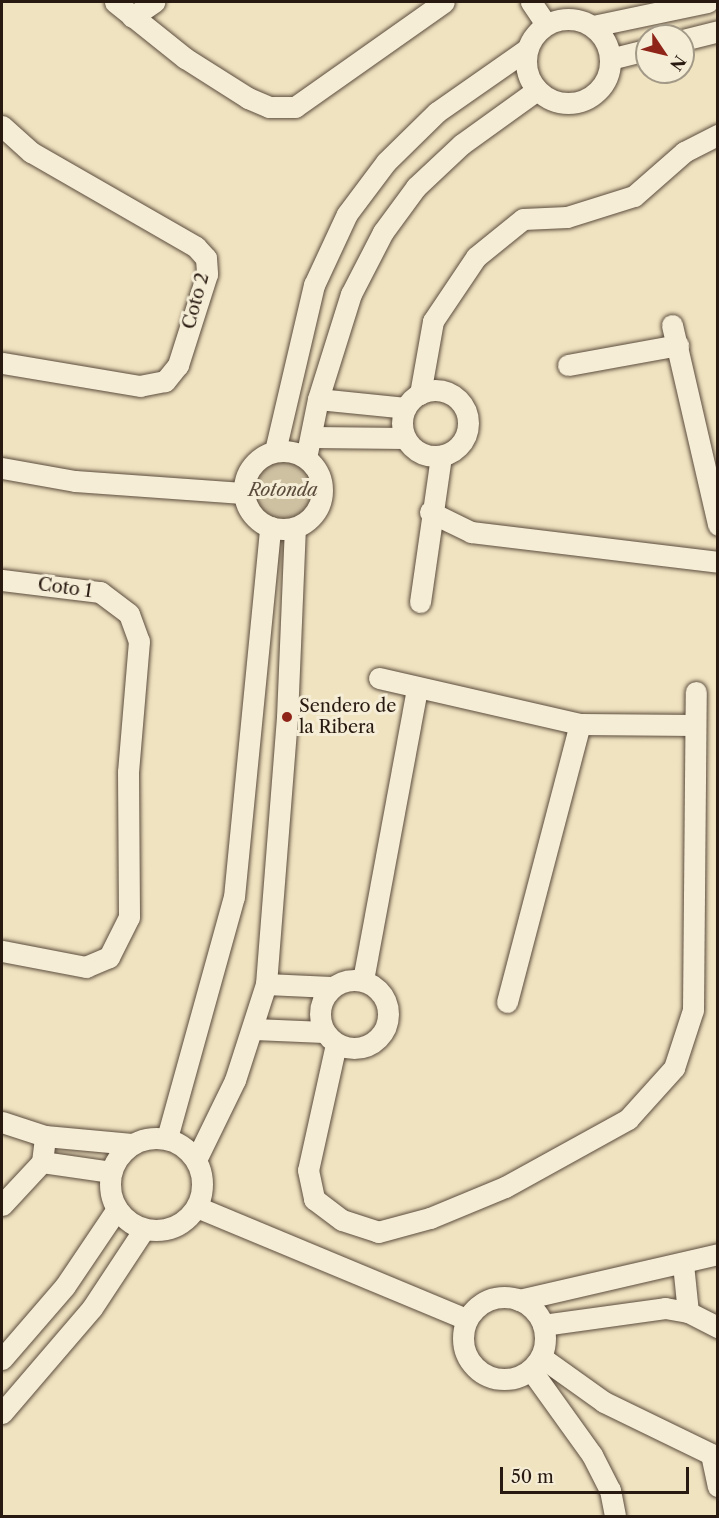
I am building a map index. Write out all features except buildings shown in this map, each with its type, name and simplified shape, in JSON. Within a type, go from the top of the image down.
[{"type":"street","points":[[115,2],[132,17],[248,98],[269,107],[295,107],[444,2]]},
{"type":"street","points":[[132,17],[154,2]]},
{"type":"street","points":[[531,2],[546,24]]},
{"type":"street","points":[[275,451],[314,285],[347,214],[386,162],[437,111],[526,50],[546,24],[580,16],[708,2]]},
{"type":"street","points":[[526,50],[526,72],[537,90],[562,103],[590,96],[601,87],[610,59],[605,41],[580,16]]},
{"type":"street","points":[[695,37],[717,31]]},
{"type":"street","points":[[610,59],[635,53]]},
{"type":"street","points":[[306,458],[318,399],[351,294],[383,232],[416,187],[462,144],[537,90]]},
{"type":"street","name":"Coto 2","points":[[2,126],[31,152],[196,247],[206,258],[207,274],[178,365],[165,381],[140,386],[2,363]]},
{"type":"street","points":[[405,438],[433,321],[476,257],[523,219],[567,217],[634,196],[684,152],[717,135]]},
{"type":"street","points":[[568,365],[675,335],[717,525]]},
{"type":"street","points":[[312,437],[405,438],[420,453],[441,456],[460,444],[466,434],[465,412],[452,395],[430,391],[413,401],[318,399]]},
{"type":"street","points":[[275,451],[306,458],[320,477],[321,496],[315,513],[295,528],[270,527],[251,514],[243,493],[255,461],[275,451]]},
{"type":"street","points":[[420,602],[430,513],[441,456]]},
{"type":"street","points":[[2,468],[75,481],[243,493]]},
{"type":"street","points":[[430,513],[471,532],[717,562]]},
{"type":"street","points":[[167,1138],[234,897],[270,527]]},
{"type":"street","points":[[196,1160],[254,1029],[266,984],[287,717],[295,528]]},
{"type":"street","name":"Coto 1","points":[[2,580],[100,592],[129,614],[139,640],[128,772],[129,917],[109,957],[86,967],[2,951]]},
{"type":"street","points":[[379,678],[417,690],[580,724],[694,724]]},
{"type":"street","points":[[363,980],[417,690]]},
{"type":"street","points":[[332,987],[322,1007],[330,1038],[308,1170],[314,1198],[342,1220],[378,1232],[430,1218],[505,1187],[628,1119],[674,1068],[693,1010],[696,692]]},
{"type":"street","points":[[507,1002],[580,724]]},
{"type":"street","points":[[254,1029],[330,1038],[352,1048],[369,1045],[381,1034],[388,1019],[386,1002],[378,988],[363,980],[346,980],[332,987],[266,984]]},
{"type":"street","points":[[2,1122],[45,1136],[132,1144],[149,1137],[167,1138],[184,1146],[196,1160],[203,1184],[196,1207],[183,1222],[164,1230],[144,1229],[117,1209],[110,1191],[111,1172],[132,1144]]},
{"type":"street","points":[[2,1205],[42,1162],[45,1136]]},
{"type":"street","points":[[42,1162],[111,1172]]},
{"type":"street","points":[[196,1207],[466,1319]]},
{"type":"street","points":[[2,1359],[65,1286],[117,1209]]},
{"type":"street","points":[[2,1413],[92,1308],[144,1229]]},
{"type":"street","points":[[536,1363],[516,1378],[484,1375],[464,1351],[466,1319],[491,1299],[519,1300],[683,1264],[717,1254]]},
{"type":"street","points":[[683,1264],[688,1312]]},
{"type":"street","points":[[519,1300],[535,1311],[543,1325],[536,1363],[592,1455],[610,1490],[615,1516]]},
{"type":"street","points":[[543,1325],[664,1308],[688,1312],[717,1327]]},
{"type":"street","points":[[536,1363],[604,1402],[711,1454],[717,1486]]},
{"type":"green space","name":"Rotonda","points":[[275,451],[291,451],[305,457],[316,468],[322,482],[322,498],[316,512],[305,523],[291,529],[275,529],[261,523],[250,512],[244,498],[244,482],[250,468],[261,457]]},
{"type":"place","name":"Sendero de la Ribera","points":[[287,717]]}]
